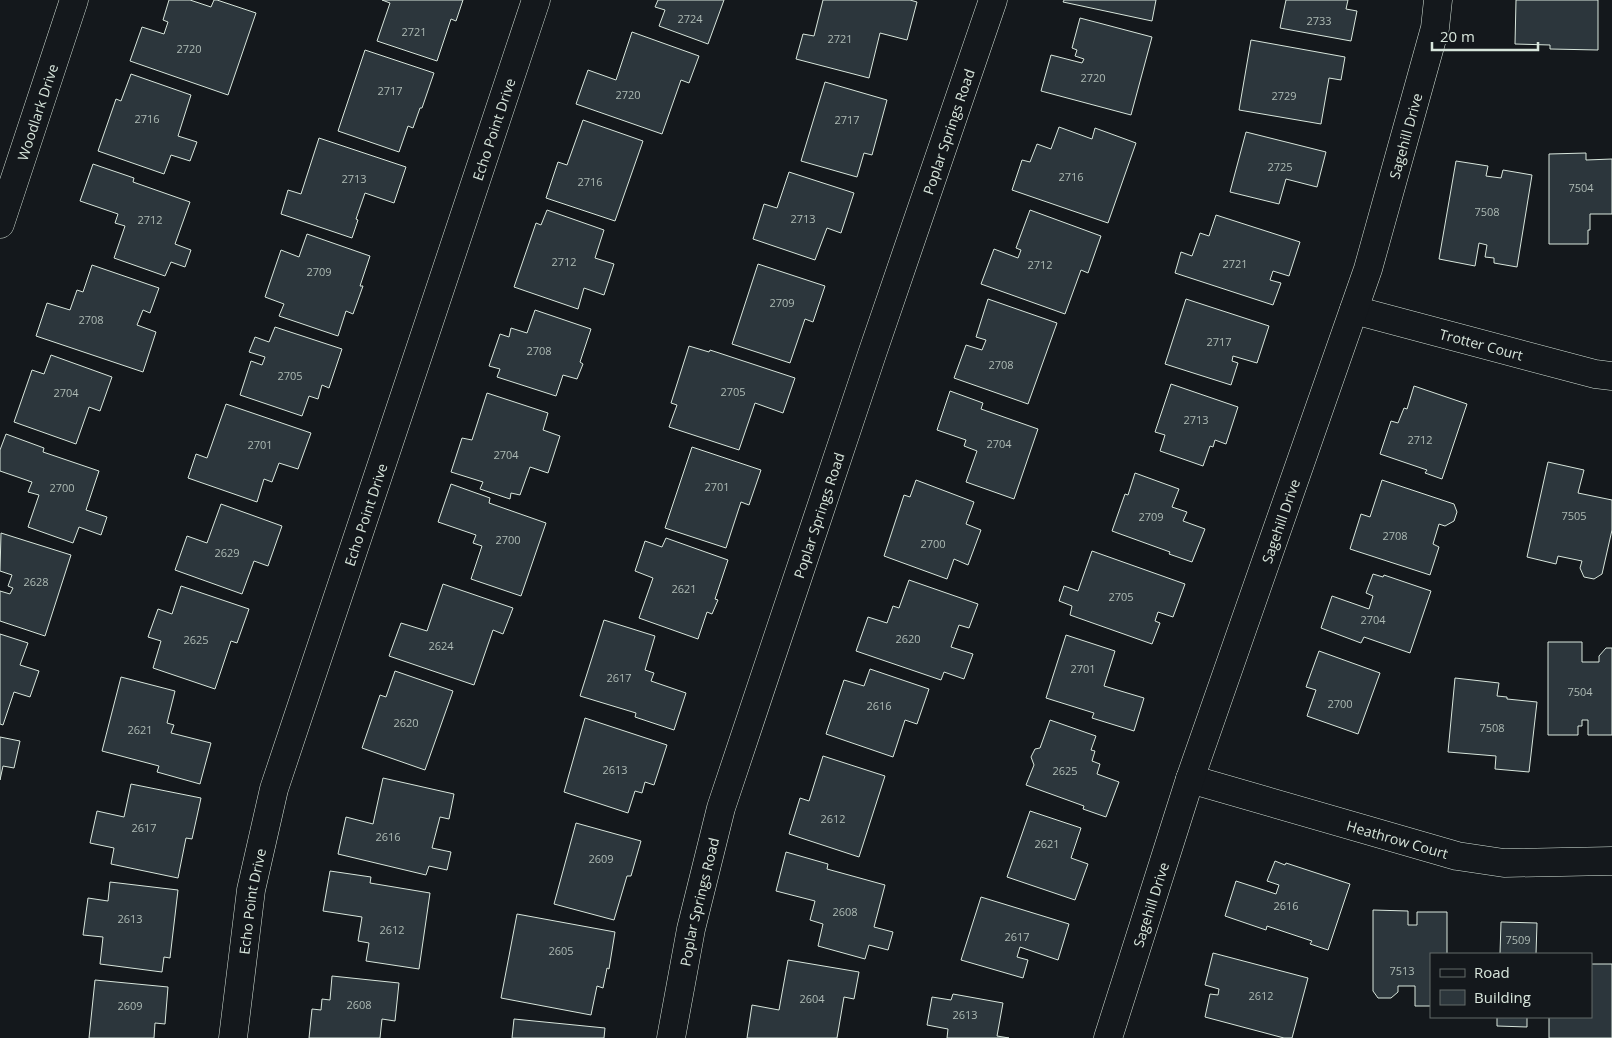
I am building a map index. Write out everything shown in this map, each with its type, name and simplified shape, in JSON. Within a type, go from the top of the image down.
[{"type":"street","name":"Woodlark Drive","points":[[0,224],[74,0]]},
{"type":"street","name":"Echo Point Drive","points":[[233,1038],[251,890],[274,788],[536,0]]},
{"type":"street","name":"Poplar Springs Road","points":[[671,1038],[691,929],[721,808],[992,0]]},
{"type":"street","name":"Sagehill Drive","points":[[1108,1038],[1190,779],[1368,269],[1435,28],[1438,0]]},
{"type":"street","name":"Trotter Court","points":[[1354,310],[1595,374],[1612,376]]},
{"type":"street","name":"Heathrow Court","points":[[1190,779],[1457,856],[1504,863],[1612,861]]},
{"type":"building","points":[[169,0],[190,0],[211,7],[214,0],[217,0],[256,13],[228,95],[130,61],[142,27],[164,34],[168,22],[163,20]]},
{"type":"building","points":[[382,0],[463,0],[456,21],[451,19],[437,61],[377,41],[390,3]]},
{"type":"building","points":[[658,0],[724,0],[708,44],[659,26],[665,10],[655,7]]},
{"type":"building","points":[[823,0],[910,0],[917,2],[907,40],[880,33],[869,78],[796,59],[803,34],[814,36]]},
{"type":"building","points":[[1064,0],[1156,0],[1152,21],[1063,2]]},
{"type":"building","points":[[1286,0],[1348,0],[1346,9],[1357,11],[1351,41],[1280,28]]},
{"type":"building","points":[[1516,0],[1598,0],[1598,50],[1550,49],[1550,45],[1515,44]]},
{"type":"building","points":[[1080,18],[1152,37],[1131,115],[1041,91],[1051,55],[1082,63],[1084,59],[1075,56],[1077,50],[1072,48]]},
{"type":"building","points":[[632,32],[699,56],[689,83],[681,80],[662,134],[576,104],[588,70],[616,80]]},
{"type":"building","points":[[1251,40],[1345,57],[1341,80],[1329,78],[1321,124],[1239,110]]},
{"type":"building","points":[[365,50],[434,73],[422,108],[420,108],[413,128],[408,126],[399,152],[338,131]]},
{"type":"building","points":[[131,74],[191,95],[178,136],[197,142],[190,161],[171,155],[164,174],[98,151],[116,99],[121,101]]},
{"type":"building","points":[[825,82],[887,100],[872,155],[864,153],[857,177],[801,161]]},
{"type":"building","points":[[583,120],[643,141],[615,221],[546,198],[558,162],[567,165]]},
{"type":"building","points":[[1059,127],[1092,139],[1095,128],[1136,143],[1108,223],[1012,190],[1022,160],[1030,162],[1037,144],[1051,149]]},
{"type":"building","points":[[1246,132],[1326,152],[1317,187],[1286,179],[1279,204],[1230,192]]},
{"type":"building","points":[[319,138],[406,167],[394,203],[365,193],[352,238],[281,214],[288,190],[301,194]]},
{"type":"building","points":[[1586,153],[1586,160],[1612,159],[1612,214],[1590,214],[1588,244],[1549,244],[1549,154]]},
{"type":"building","points":[[1456,161],[1488,166],[1486,176],[1501,178],[1503,170],[1532,175],[1517,267],[1494,263],[1494,258],[1485,257],[1487,245],[1479,243],[1475,266],[1439,259]]},
{"type":"building","points":[[93,164],[134,178],[133,182],[190,202],[175,244],[191,250],[185,267],[171,262],[165,276],[114,258],[125,226],[115,223],[118,214],[80,201]]},
{"type":"building","points":[[789,172],[854,193],[841,233],[827,228],[815,260],[753,239],[764,204],[777,208]]},
{"type":"building","points":[[547,210],[604,230],[595,258],[614,264],[604,295],[584,288],[578,309],[514,287],[536,223],[541,225]]},
{"type":"building","points":[[1030,210],[1101,236],[1088,273],[1081,270],[1065,314],[981,284],[994,249],[1018,258],[1021,250],[1016,248]]},
{"type":"building","points":[[1216,215],[1300,242],[1289,276],[1273,271],[1270,280],[1281,283],[1273,305],[1175,273],[1181,252],[1192,256],[1200,233],[1209,236]]},
{"type":"building","points":[[307,234],[370,256],[360,286],[363,286],[353,314],[346,311],[338,336],[279,316],[284,304],[265,297],[281,250],[299,257]]},
{"type":"building","points":[[758,264],[825,286],[813,322],[805,319],[790,363],[732,344]]},
{"type":"building","points":[[92,265],[159,288],[150,313],[143,310],[137,325],[156,332],[143,372],[36,336],[47,303],[70,310],[77,290],[83,292]]},
{"type":"building","points":[[988,299],[1057,323],[1028,404],[954,378],[966,345],[982,350],[986,340],[976,337]]},
{"type":"building","points":[[1186,299],[1269,326],[1257,363],[1233,356],[1232,361],[1238,363],[1231,385],[1165,364]]},
{"type":"building","points":[[535,310],[591,329],[580,362],[583,364],[577,379],[563,375],[556,396],[497,377],[500,369],[489,366],[500,334],[509,337],[511,328],[527,333]]},
{"type":"building","points":[[275,327],[342,349],[329,388],[322,385],[318,399],[309,396],[302,416],[240,395],[251,361],[262,365],[265,357],[249,352],[255,337],[269,342]]},
{"type":"building","points":[[689,346],[709,352],[710,350],[795,378],[783,413],[755,403],[739,450],[669,427],[677,405],[671,403]]},
{"type":"building","points":[[51,355],[112,377],[100,411],[89,407],[76,444],[14,422],[32,370],[44,374]]},
{"type":"building","points":[[1171,384],[1238,407],[1226,444],[1215,440],[1213,447],[1210,446],[1203,466],[1160,451],[1165,435],[1155,432]]},
{"type":"building","points":[[1414,386],[1467,404],[1442,479],[1425,473],[1427,470],[1380,454],[1391,421],[1398,423],[1404,408],[1407,409]]},
{"type":"building","points":[[950,391],[983,403],[981,409],[1038,429],[1014,499],[966,482],[977,451],[964,446],[966,440],[937,430]]},
{"type":"building","points":[[487,393],[548,413],[543,430],[560,436],[548,473],[530,467],[520,495],[511,493],[510,499],[480,489],[483,482],[451,472],[462,438],[472,440]]},
{"type":"building","points":[[226,404],[311,433],[298,469],[279,463],[272,482],[264,479],[257,502],[188,478],[196,454],[207,458]]},
{"type":"building","points":[[6,434],[44,448],[43,452],[99,471],[86,510],[107,517],[101,535],[79,527],[73,543],[28,527],[39,495],[28,492],[32,482],[0,471],[0,450]]},
{"type":"building","points":[[692,447],[761,470],[749,505],[741,502],[726,548],[665,528]]},
{"type":"building","points":[[1548,462],[1584,470],[1578,493],[1612,500],[1612,530],[1602,574],[1594,579],[1584,577],[1580,568],[1582,561],[1558,556],[1556,564],[1527,557]]},
{"type":"building","points":[[1135,473],[1179,489],[1172,507],[1187,512],[1183,521],[1205,529],[1192,562],[1112,531],[1125,494],[1128,495]]},
{"type":"building","points":[[916,480],[974,502],[966,524],[981,530],[968,565],[954,559],[947,579],[884,556],[904,495],[910,497]]},
{"type":"building","points":[[1382,480],[1454,504],[1457,512],[1454,521],[1445,526],[1439,524],[1433,544],[1439,547],[1430,575],[1350,549],[1361,514],[1370,517]]},
{"type":"building","points":[[451,484],[490,498],[489,503],[546,523],[521,596],[471,579],[482,546],[473,543],[476,535],[438,522]]},
{"type":"building","points":[[221,504],[282,526],[268,566],[254,561],[242,594],[175,570],[187,536],[207,543]]},
{"type":"building","points":[[1,533],[71,555],[45,636],[0,621],[0,591],[10,594],[13,588],[8,586],[12,575],[0,571]]},
{"type":"building","points":[[666,538],[728,560],[715,599],[718,600],[712,614],[707,612],[698,639],[639,618],[653,578],[635,571],[645,541],[662,547]]},
{"type":"building","points":[[1092,551],[1185,584],[1173,617],[1158,612],[1155,621],[1160,623],[1152,644],[1070,615],[1072,606],[1059,601],[1064,586],[1078,591]]},
{"type":"building","points":[[1373,574],[1383,577],[1384,575],[1431,591],[1410,653],[1364,637],[1361,643],[1321,628],[1332,596],[1369,609],[1373,596],[1366,593]]},
{"type":"building","points":[[909,580],[978,604],[969,628],[959,625],[951,647],[973,654],[964,679],[944,672],[941,680],[856,651],[868,617],[887,623],[893,606],[899,608]]},
{"type":"building","points":[[443,584],[513,608],[503,634],[493,630],[474,685],[389,656],[401,623],[427,631]]},
{"type":"building","points":[[181,586],[249,609],[237,643],[231,641],[215,689],[153,668],[161,641],[148,637],[158,609],[172,614]]},
{"type":"building","points":[[604,620],[655,636],[645,670],[654,673],[651,681],[686,693],[674,730],[635,717],[636,713],[580,696]]},
{"type":"building","points":[[0,634],[28,643],[20,665],[39,671],[30,697],[14,692],[3,725],[0,724]]},
{"type":"building","points":[[1066,635],[1115,651],[1104,686],[1144,698],[1134,731],[1092,718],[1094,713],[1046,698]]},
{"type":"building","points":[[1548,642],[1582,642],[1582,662],[1599,662],[1599,656],[1606,648],[1612,648],[1612,735],[1588,735],[1588,720],[1582,720],[1582,726],[1578,726],[1578,735],[1548,735]]},
{"type":"building","points":[[1319,651],[1380,673],[1358,734],[1307,716],[1316,690],[1306,687]]},
{"type":"building","points":[[870,669],[929,689],[917,724],[905,720],[893,757],[826,734],[844,680],[864,686]]},
{"type":"building","points":[[395,671],[453,691],[425,770],[362,748],[380,695],[386,697]]},
{"type":"building","points":[[121,677],[175,691],[167,723],[174,725],[171,733],[211,743],[200,784],[157,772],[159,766],[102,751]]},
{"type":"building","points":[[1455,678],[1499,683],[1497,696],[1537,702],[1529,772],[1495,769],[1496,756],[1448,752]]},
{"type":"building","points":[[585,718],[667,745],[654,785],[645,782],[642,793],[635,791],[628,813],[564,792]]},
{"type":"building","points":[[1050,720],[1096,736],[1091,750],[1095,751],[1092,761],[1100,764],[1097,774],[1119,782],[1106,817],[1083,809],[1084,806],[1026,785],[1034,765],[1031,757],[1035,749],[1040,748]]},
{"type":"building","points":[[0,737],[20,741],[14,768],[3,766],[0,780]]},
{"type":"building","points":[[823,756],[885,776],[859,857],[789,834],[800,798],[809,801]]},
{"type":"building","points":[[383,778],[454,794],[449,819],[440,817],[432,848],[451,852],[447,870],[429,866],[426,875],[338,854],[346,817],[373,824]]},
{"type":"building","points":[[131,784],[201,798],[192,839],[186,838],[178,878],[111,864],[114,848],[90,843],[97,811],[124,817]]},
{"type":"building","points":[[1030,811],[1081,828],[1071,858],[1088,864],[1075,900],[1007,877]]},
{"type":"building","points":[[576,823],[641,841],[631,876],[627,876],[614,920],[554,904]]},
{"type":"building","points":[[786,852],[828,864],[827,869],[885,885],[874,927],[893,932],[888,950],[869,945],[865,959],[818,946],[823,924],[810,920],[815,901],[776,891]]},
{"type":"building","points":[[1275,861],[1350,884],[1328,950],[1310,944],[1312,941],[1267,926],[1266,930],[1225,916],[1236,881],[1276,894],[1279,885],[1267,881]]},
{"type":"building","points":[[330,871],[371,877],[370,883],[430,893],[419,969],[366,961],[369,943],[358,941],[362,917],[323,911]]},
{"type":"building","points":[[110,882],[178,890],[170,958],[164,957],[162,972],[100,964],[103,937],[83,935],[88,898],[108,901]]},
{"type":"building","points":[[981,897],[1069,924],[1058,960],[1020,947],[1017,957],[1028,960],[1023,978],[961,960]]},
{"type":"building","points":[[1373,910],[1408,911],[1408,925],[1417,925],[1417,912],[1447,912],[1447,953],[1430,953],[1430,1006],[1415,1006],[1415,986],[1398,986],[1398,992],[1391,998],[1378,998],[1373,991]]},
{"type":"building","points":[[517,914],[615,932],[609,969],[607,968],[603,988],[597,986],[591,1015],[501,998]]},
{"type":"building","points":[[1501,922],[1537,923],[1536,953],[1500,953]]},
{"type":"building","points":[[1213,953],[1308,978],[1292,1038],[1284,1038],[1205,1017],[1210,994],[1218,995],[1219,989],[1205,985]]},
{"type":"building","points":[[788,960],[859,972],[854,999],[844,997],[837,1038],[747,1038],[752,1005],[779,1010]]},
{"type":"building","points":[[1592,964],[1612,964],[1612,1038],[1549,1038],[1549,1018],[1592,1018]]},
{"type":"building","points":[[332,976],[399,983],[395,1021],[382,1019],[380,1038],[309,1038],[312,1009],[321,1010],[322,999],[330,1000]]},
{"type":"building","points":[[95,980],[168,987],[165,1024],[155,1023],[154,1038],[89,1038]]},
{"type":"building","points":[[953,994],[1003,1003],[997,1036],[1009,1038],[947,1038],[948,1029],[927,1025],[932,997],[951,1000]]},
{"type":"building","points":[[1497,1018],[1527,1018],[1527,1027],[1497,1026]]},
{"type":"building","points":[[514,1019],[605,1028],[604,1038],[512,1038]]}]
